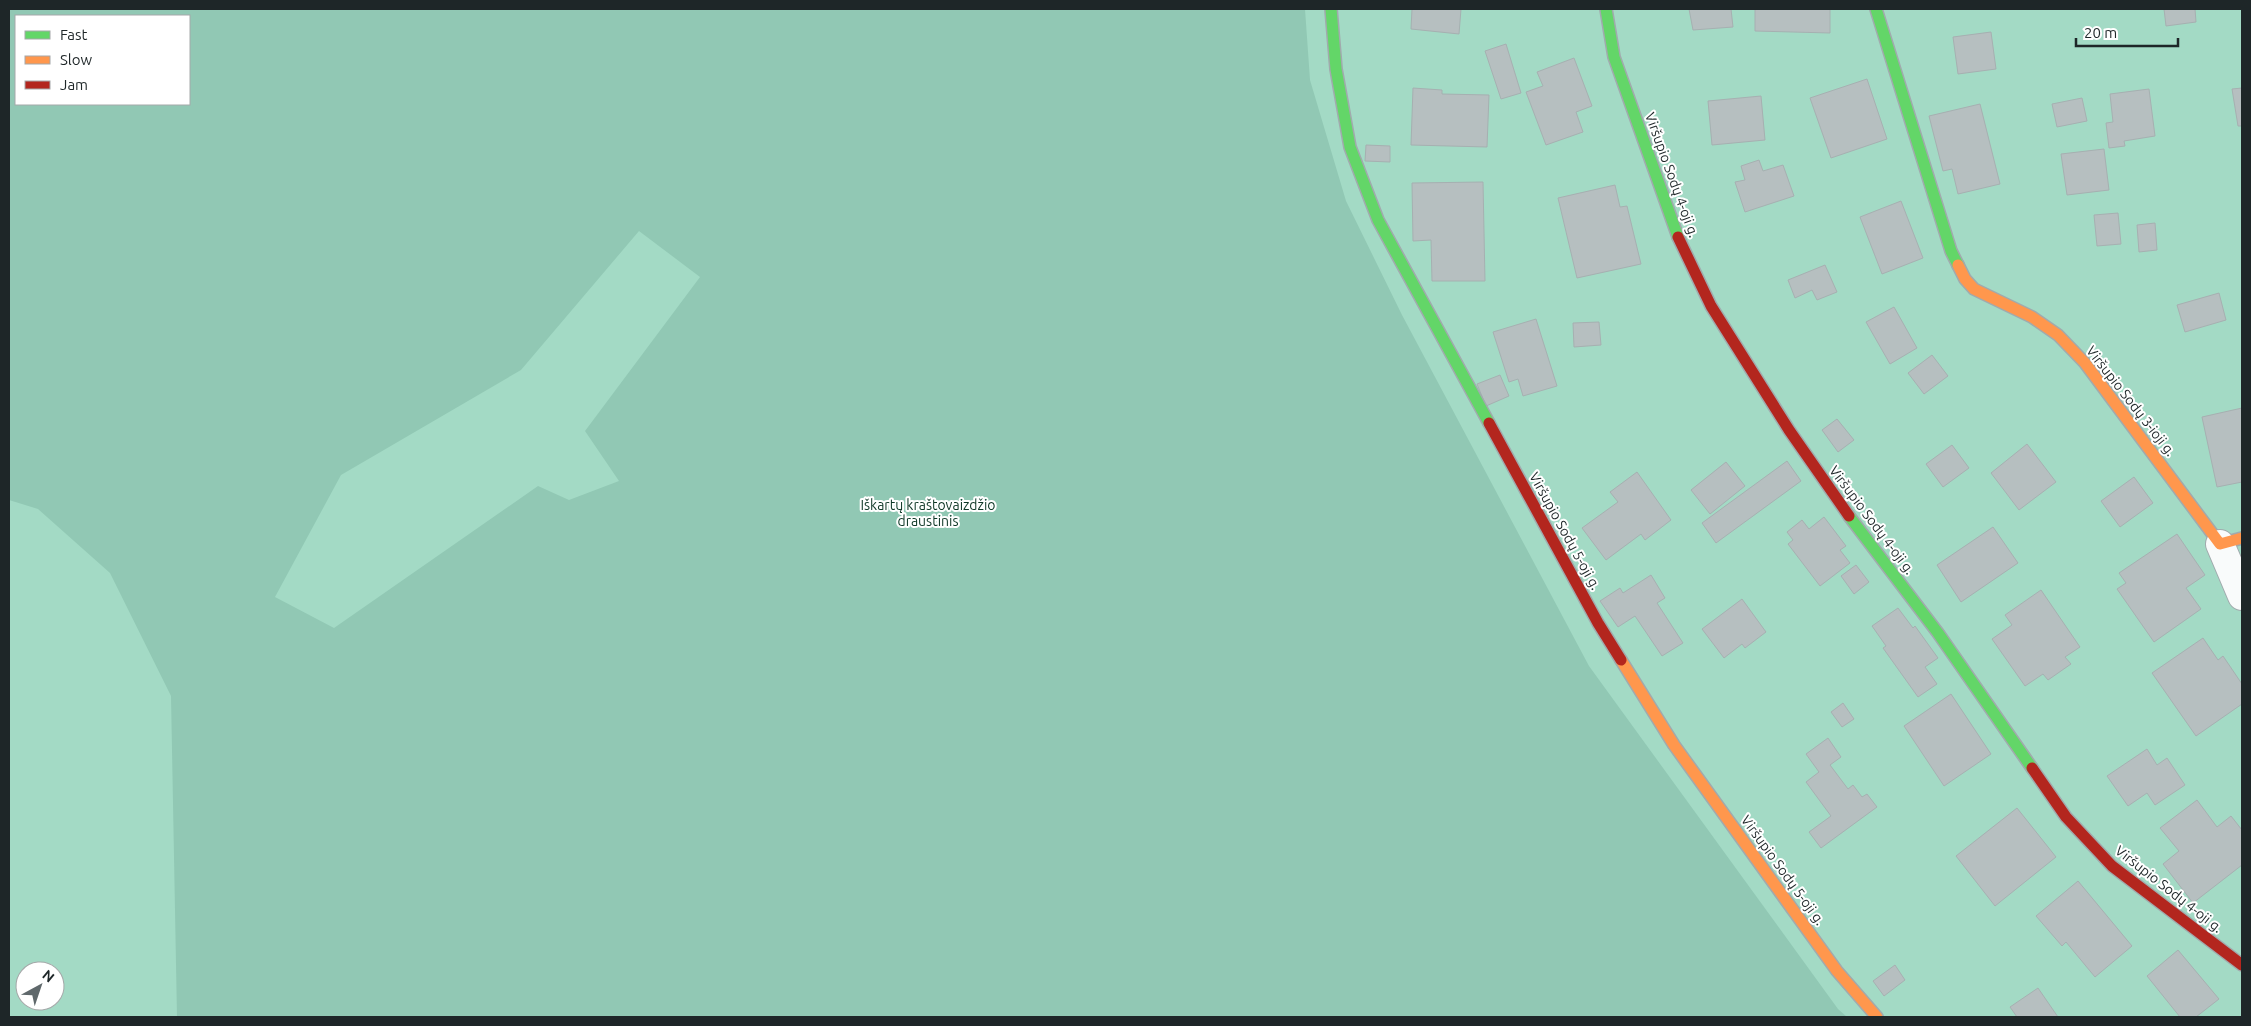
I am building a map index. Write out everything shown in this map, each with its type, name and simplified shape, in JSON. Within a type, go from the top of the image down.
[{"type":"street","name":"Viršupio Sodų 5-oji g.","points":[[1331,9],[1336,69],[1350,147],[1378,220],[1392,246],[1598,623],[1669,737],[1837,971],[1878,1017]]},
{"type":"street","name":"Viršupio Sodų 4-oji g.","points":[[1606,9],[1614,57],[1647,155],[1681,245],[1711,306],[1789,430],[1938,633],[2066,817],[2112,866],[2242,965]]},
{"type":"street","name":"Viršupio Sodų 3-ioji g.","points":[[1876,9],[1951,251],[1965,279],[1974,289],[2032,317],[2058,335],[2085,363],[2231,541]]},
{"type":"street","points":[[2231,541],[2242,596]]},
{"type":"green space","name":"Iškartų kraštovaizdžio draustinis","points":[[9,9],[2242,9],[2242,1017],[9,1017]]},
{"type":"green space","name":"Iškartų kraštovaizdžio draustinis","points":[[9,9],[1305,9],[1310,80],[1346,201],[1402,315],[1589,666],[1838,1009],[1847,1017],[177,1017],[171,696],[110,573],[38,509],[9,500]],"holes":[[[639,231],[700,277],[585,431],[619,481],[569,500],[538,486],[334,628],[275,597],[341,475],[521,370]]]},
{"type":"building","points":[[1412,9],[1461,9],[1459,34],[1411,29]]},
{"type":"building","points":[[1689,9],[1731,9],[1733,27],[1693,30]]},
{"type":"building","points":[[1755,9],[1830,9],[1830,33],[1755,31]]},
{"type":"building","points":[[2164,9],[2195,9],[2196,22],[2166,26]]},
{"type":"building","points":[[1991,32],[1996,69],[1958,74],[1953,37]]},
{"type":"building","points":[[1506,44],[1521,93],[1501,99],[1485,51]]},
{"type":"building","points":[[1574,58],[1592,106],[1576,112],[1583,132],[1546,145],[1526,92],[1543,86],[1537,72]]},
{"type":"building","points":[[1867,79],[1887,139],[1831,158],[1810,98]]},
{"type":"building","points":[[1413,88],[1442,90],[1442,94],[1489,95],[1487,147],[1411,145]]},
{"type":"building","points":[[2242,88],[2242,126],[2238,126],[2232,89]]},
{"type":"building","points":[[2149,89],[2155,136],[2124,141],[2125,146],[2109,148],[2106,123],[2113,122],[2110,94]]},
{"type":"building","points":[[1761,96],[1765,140],[1712,145],[1708,101]]},
{"type":"building","points":[[2082,98],[2087,121],[2057,127],[2052,104]]},
{"type":"building","points":[[1980,104],[2000,184],[1958,194],[1952,169],[1943,171],[1929,116]]},
{"type":"building","points":[[1366,145],[1390,146],[1390,162],[1365,161]]},
{"type":"building","points":[[2104,149],[2109,190],[2067,195],[2061,154]]},
{"type":"building","points":[[1759,160],[1763,171],[1783,165],[1794,196],[1745,212],[1735,182],[1745,180],[1741,166]]},
{"type":"building","points":[[1483,182],[1485,281],[1432,281],[1431,240],[1413,241],[1412,183]]},
{"type":"building","points":[[1615,185],[1620,207],[1627,206],[1641,264],[1577,278],[1558,198]]},
{"type":"building","points":[[1901,201],[1923,258],[1882,274],[1860,217]]},
{"type":"building","points":[[2118,213],[2121,244],[2097,246],[2094,215]]},
{"type":"building","points":[[2155,223],[2157,250],[2139,252],[2137,225]]},
{"type":"building","points":[[1825,265],[1837,292],[1817,300],[1812,290],[1795,298],[1788,280]]},
{"type":"building","points":[[2219,293],[2226,320],[2185,332],[2177,305]]},
{"type":"building","points":[[1894,307],[1917,348],[1890,364],[1866,322]]},
{"type":"building","points":[[1536,319],[1557,386],[1523,396],[1518,379],[1509,382],[1493,332]]},
{"type":"building","points":[[1599,322],[1601,345],[1574,347],[1573,323]]},
{"type":"building","points":[[1932,355],[1948,376],[1924,394],[1908,373]]},
{"type":"building","points":[[1500,375],[1509,396],[1486,406],[1477,384]]},
{"type":"building","points":[[2242,408],[2242,482],[2217,487],[2202,417]]},
{"type":"building","points":[[1837,419],[1854,440],[1838,452],[1822,430]]},
{"type":"building","points":[[2027,444],[2056,482],[2019,510],[1991,473]]},
{"type":"building","points":[[1952,445],[1969,468],[1943,487],[1926,464]]},
{"type":"building","points":[[1787,461],[1801,481],[1716,543],[1702,523]]},
{"type":"building","points":[[1726,462],[1745,486],[1710,514],[1691,490]]},
{"type":"building","points":[[1637,472],[1671,520],[1645,540],[1641,534],[1606,560],[1582,528],[1618,502],[1610,492]]},
{"type":"building","points":[[2134,477],[2153,503],[2120,527],[2101,501]]},
{"type":"building","points":[[1824,517],[1846,546],[1840,550],[1850,563],[1820,586],[1788,544],[1793,540],[1787,532],[1802,520],[1809,529]]},
{"type":"building","points":[[1993,527],[2018,563],[1961,602],[1937,565]]},
{"type":"building","points":[[2177,534],[2205,575],[2186,588],[2201,609],[2154,642],[2117,589],[2126,583],[2119,573]]},
{"type":"building","points":[[1856,565],[1869,582],[1854,594],[1841,576]]},
{"type":"building","points":[[1651,575],[1665,598],[1657,603],[1683,643],[1662,656],[1635,616],[1618,627],[1600,601],[1620,588],[1623,593]]},
{"type":"building","points":[[2041,590],[2080,647],[2065,657],[2071,664],[2048,680],[2043,674],[2025,686],[1992,639],[2012,625],[2005,615]]},
{"type":"building","points":[[1742,599],[1766,632],[1745,648],[1742,644],[1724,658],[1702,629]]},
{"type":"building","points":[[1898,608],[1913,628],[1915,626],[1938,658],[1925,667],[1937,684],[1918,697],[1883,648],[1886,646],[1872,626]]},
{"type":"building","points":[[2203,638],[2218,660],[2223,656],[2242,684],[2242,704],[2196,736],[2152,673]]},
{"type":"building","points":[[1951,694],[1991,754],[1944,786],[1904,726]]},
{"type":"building","points":[[1843,703],[1854,719],[1842,727],[1831,712]]},
{"type":"building","points":[[1828,738],[1841,757],[1830,765],[1848,789],[1853,785],[1862,797],[1867,794],[1877,807],[1821,848],[1809,832],[1831,816],[1806,782],[1819,772],[1806,754]]},
{"type":"building","points":[[2147,749],[2157,765],[2167,758],[2185,785],[2155,805],[2147,793],[2128,806],[2107,776]]},
{"type":"building","points":[[2197,800],[2217,827],[2231,816],[2242,830],[2242,865],[2193,903],[2163,864],[2179,851],[2160,828]]},
{"type":"building","points":[[2017,808],[2056,857],[1995,906],[1956,856]]},
{"type":"building","points":[[2078,881],[2132,946],[2095,977],[2066,942],[2062,946],[2036,916]]},
{"type":"building","points":[[2178,950],[2219,999],[2196,1017],[2180,1017],[2147,976]]},
{"type":"building","points":[[1895,965],[1905,980],[1884,996],[1873,981]]},
{"type":"building","points":[[2038,988],[2058,1017],[2017,1017],[2010,1007]]},
{"type":"traffic: fast","points":[[1331,9],[1336,69],[1350,147],[1378,220],[1489,423]]},
{"type":"traffic: fast","points":[[1606,9],[1614,57],[1678,237]]},
{"type":"traffic: fast","points":[[1876,9],[1951,251],[1958,265]]},
{"type":"traffic: fast","points":[[1849,516],[1938,633],[2032,768]]},
{"type":"traffic: slow","points":[[1958,265],[1965,279],[1974,289],[2032,317],[2058,335],[2085,363],[2220,544],[2242,538]]},
{"type":"traffic: slow","points":[[1621,660],[1674,745],[1837,971],[1877,1017]]},
{"type":"traffic: jam","points":[[1678,237],[1711,306],[1789,430],[1849,516]]},
{"type":"traffic: jam","points":[[1489,423],[1598,623],[1621,660]]},
{"type":"traffic: jam","points":[[2032,768],[2066,817],[2112,866],[2242,965]]}]
